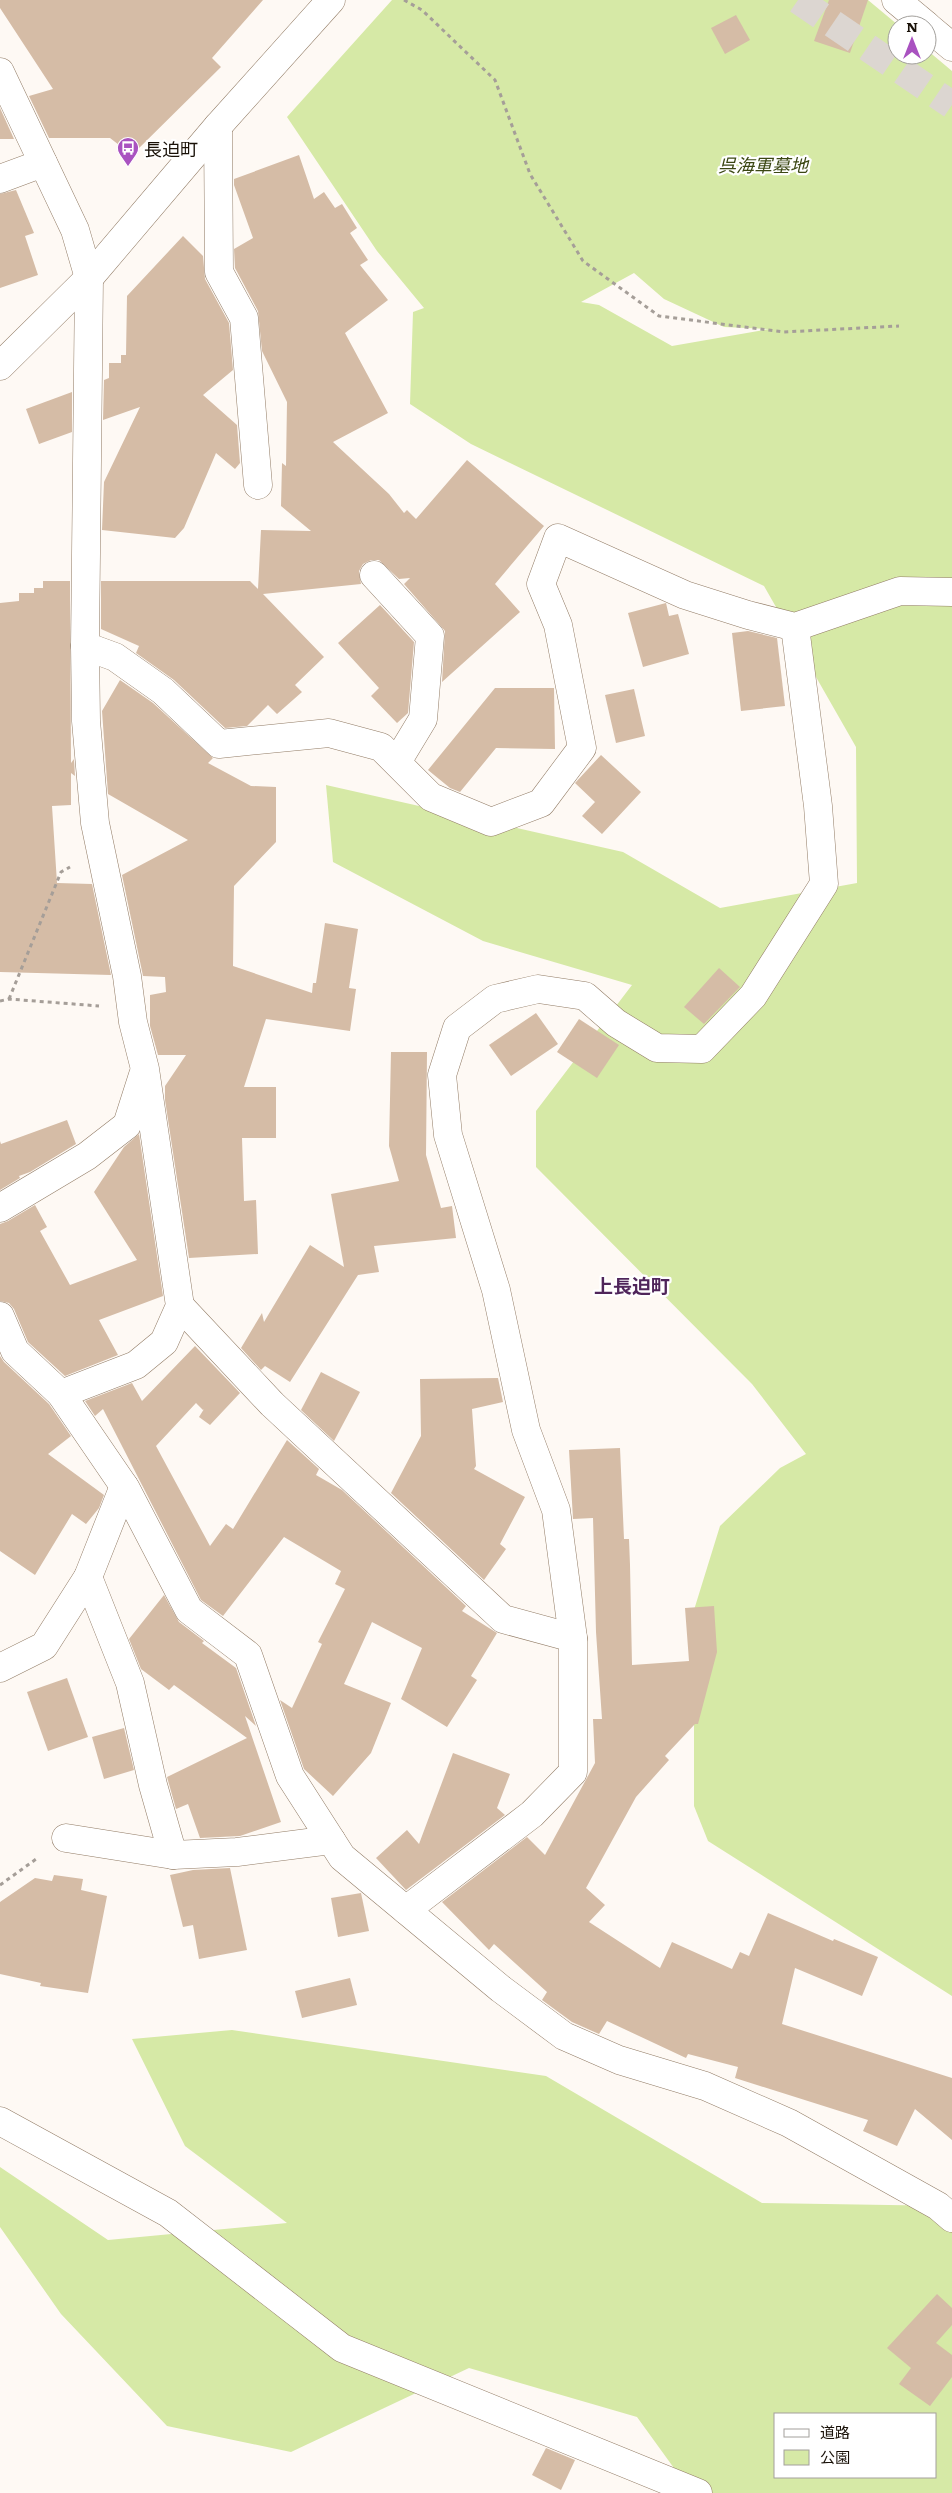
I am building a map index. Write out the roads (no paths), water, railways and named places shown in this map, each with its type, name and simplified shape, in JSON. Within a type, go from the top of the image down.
[{"type":"street","points":[[0,366],[90,278],[218,126],[331,0]]},
{"type":"street","points":[[896,0],[915,15]]},
{"type":"street","points":[[937,34],[952,47]]},
{"type":"street","points":[[0,72],[75,230],[90,278],[86,721],[95,823],[145,1069],[180,1306],[164,1342],[136,1365],[61,1394]]},
{"type":"street","points":[[218,126],[219,272],[244,318],[258,485]]},
{"type":"street","points":[[0,178],[43,163]]},
{"type":"street","points":[[86,646],[115,657],[163,691],[219,744],[329,733],[381,747],[431,797],[491,822],[542,803],[582,748],[558,625],[542,584],[558,538],[685,594],[748,615],[795,626],[900,592],[952,592]]},
{"type":"street","points":[[374,575],[430,636],[423,719],[396,762]]},
{"type":"street","points":[[406,1910],[532,1814],[573,1772],[573,1638],[556,1510],[526,1430],[496,1290],[448,1135],[442,1075],[457,1028],[495,999],[538,989],[585,996],[616,1024],[657,1048],[702,1049],[753,996],[824,884],[818,806],[795,626]]},
{"type":"street","points":[[0,1208],[88,1156],[127,1125],[145,1069]]},
{"type":"street","points":[[180,1306],[272,1404],[503,1619],[573,1638]]},
{"type":"street","points":[[0,1316],[15,1352],[61,1394],[124,1486],[189,1610],[248,1655],[290,1776],[342,1856],[501,1989],[564,2036],[619,2060],[704,2086],[789,2123],[938,2206],[952,2218]]},
{"type":"street","points":[[0,1668],[44,1646],[88,1577],[124,1486]]},
{"type":"street","points":[[88,1577],[130,1682],[153,1785],[173,1855]]},
{"type":"street","points":[[66,1838],[173,1855],[237,1852],[331,1840]]},
{"type":"street","points":[[0,2121],[168,2213],[342,2348],[698,2493]]},
{"type":"tunnel","points":[[798,0],[952,105]]},
{"type":"place","name":"長迫町","points":[[128,167]]},
{"type":"district","name":"上長迫町","points":[[632,1285]]},
{"type":"park label","name":"呉海軍墓地","points":[[763,164]]}]
